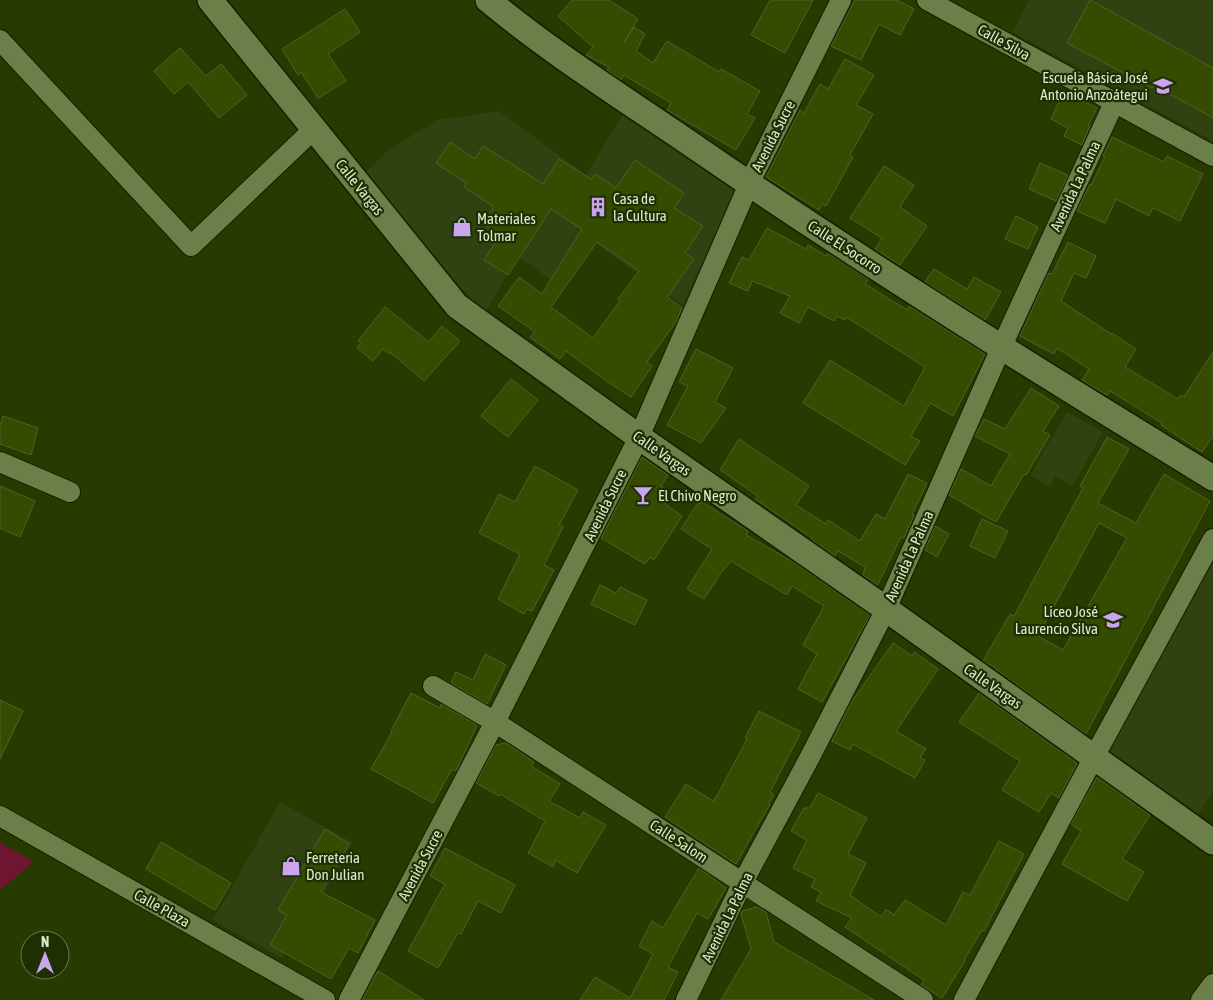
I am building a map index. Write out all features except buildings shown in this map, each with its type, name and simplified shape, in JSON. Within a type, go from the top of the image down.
[{"type":"street","name":"Calle Vargas","points":[[210,0],[457,306],[639,437],[886,609],[1213,842]]},
{"type":"street","name":"Calle El Socorro","points":[[488,0],[546,45],[749,184],[1001,348],[1213,478]]},
{"type":"street","name":"Avenida Sucre","points":[[350,1000],[495,722],[639,437],[749,184],[841,0]]},
{"type":"street","name":"Calle Silva","points":[[927,0],[1213,156]]},
{"type":"street","points":[[0,40],[191,246],[314,130]]},
{"type":"street","name":"Avenida La Palma","points":[[686,1000],[743,882],[886,609],[1001,348],[1114,102]]},
{"type":"street","points":[[0,462],[70,492]]},
{"type":"street","points":[[964,1000],[1213,539]]},
{"type":"street","name":"Calle Salom","points":[[433,686],[495,722],[923,1000]]},
{"type":"street","name":"Calle Plaza","points":[[0,816],[325,1000]]},
{"type":"street","points":[[1201,1000],[1213,984]]},
{"type":"shaded area","name":"Escuela Básica José Antonio Anzoátegui","points":[[1029,0],[1213,0],[1213,141],[1013,32]]},
{"type":"shaded area","points":[[499,111],[586,175],[623,114],[735,189],[683,306],[580,232],[551,280],[519,257],[507,274],[485,314],[456,283],[365,173],[386,152],[437,120]]},
{"type":"shaded area","points":[[1067,412],[1103,432],[1073,486],[1055,476],[1050,487],[1031,476]]},
{"type":"shaded area","points":[[1213,560],[1213,792],[1198,815],[1108,752],[1175,626],[1193,598]]},
{"type":"shaded area","name":"Ferreteria Don Julian","points":[[280,802],[352,842],[325,891],[320,890],[282,958],[213,920]]},
{"type":"shaded area","points":[[0,842],[33,862],[0,890]]},
{"type":"place","name":"Escuela Básica José Antonio Anzoátegui","points":[[1163,86]]},
{"type":"place","name":"Casa de la Cultura","points":[[598,207]]},
{"type":"place","name":"Materiales Tolmar","points":[[462,227]]},
{"type":"place","name":"El Chivo Negro","points":[[643,495]]},
{"type":"place","name":"Liceo José Laurencio Silva","points":[[1113,620]]},
{"type":"place","name":"Ferreteria Don Julian","points":[[291,866]]}]
